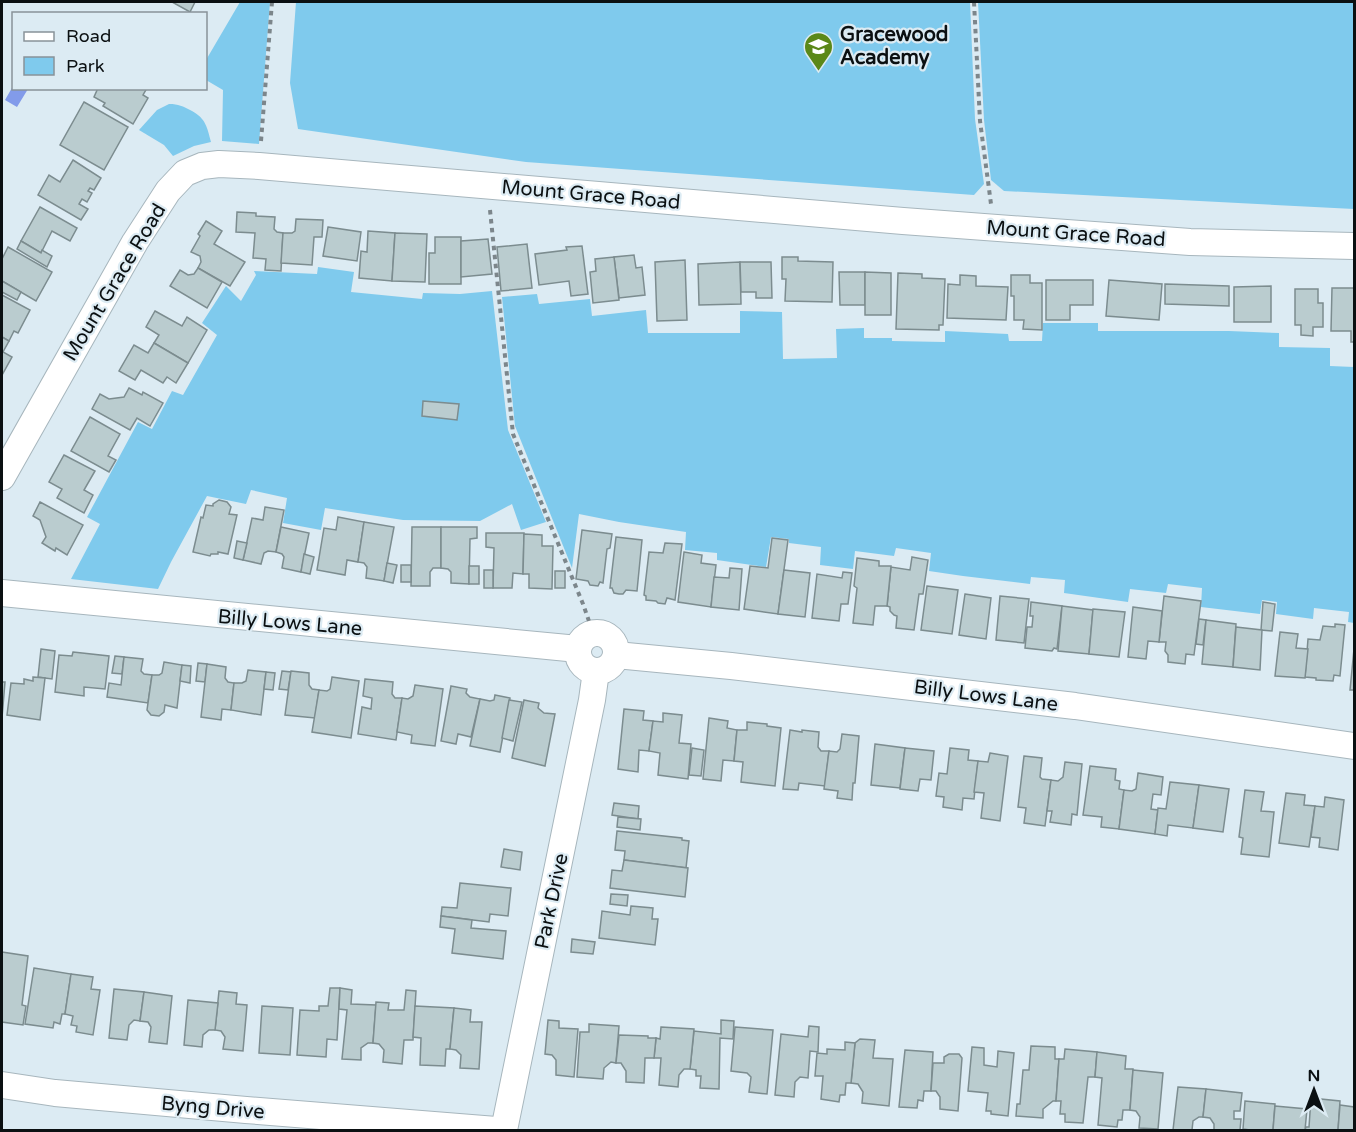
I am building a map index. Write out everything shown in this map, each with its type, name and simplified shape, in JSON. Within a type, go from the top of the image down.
[{"type":"street","name":"Mount Grace Road","points":[[2,477],[135,242],[168,191],[185,173],[202,166],[219,164],[259,166],[903,221],[1190,242],[1354,246]]},
{"type":"street","name":"Billy Lows Lane","points":[[2,593],[586,641],[600,633],[614,643],[616,655],[1075,706],[1354,746]]},
{"type":"street","points":[[586,641],[579,656],[585,667],[590,670],[602,671],[611,665],[616,655]]},
{"type":"street","name":"Park Drive","points":[[504,1131],[596,671]]},
{"type":"street","name":"Byng Drive","points":[[2,1085],[55,1093],[496,1131]]},
{"type":"path","points":[[259,166],[272,2]]},
{"type":"path","points":[[974,2],[980,121],[992,208]]},
{"type":"path","points":[[487,185],[513,434],[583,604],[586,641]]},
{"type":"green space","points":[[240,2],[270,2],[259,144],[222,141],[223,90],[207,81],[207,58]]},
{"type":"green space","points":[[296,2],[970,2],[975,119],[984,184],[974,195],[526,162],[298,129],[290,83]]},
{"type":"green space","points":[[978,2],[1354,2],[1354,209],[1004,191],[991,180],[984,120]]},
{"type":"green space","points":[[169,104],[183,107],[200,117],[207,128],[211,142],[194,146],[173,156],[164,145],[139,130],[157,110]]},
{"type":"green space","points":[[318,267],[354,272],[351,292],[422,299],[423,293],[460,294],[492,291],[508,430],[546,522],[521,530],[512,504],[480,521],[403,520],[325,508],[321,530],[283,523],[287,498],[251,490],[246,504],[207,496],[158,589],[71,579],[100,524],[87,517],[138,422],[152,429],[172,391],[183,395],[217,335],[202,323],[226,286],[241,301],[256,275],[254,271],[317,274]]},
{"type":"green space","points":[[537,294],[539,304],[590,299],[592,316],[646,310],[648,333],[740,333],[740,311],[782,312],[783,359],[837,358],[836,329],[864,328],[864,338],[892,338],[892,341],[945,342],[945,331],[1008,334],[1009,341],[1042,341],[1043,323],[1098,323],[1098,331],[1279,333],[1279,347],[1330,348],[1330,366],[1354,367],[1354,623],[1348,622],[1349,612],[1314,608],[1313,619],[1276,614],[1277,602],[1262,600],[1260,614],[1201,607],[1202,588],[1168,584],[1166,593],[1130,589],[1128,602],[1064,593],[1065,580],[1031,577],[1030,584],[929,571],[931,553],[896,548],[894,556],[855,551],[853,569],[820,565],[821,547],[789,543],[789,539],[771,537],[766,567],[717,560],[717,553],[685,550],[686,532],[579,514],[572,568],[515,426],[502,297]]},
{"type":"shaded area","points":[[12,88],[12,90],[27,90],[17,107],[5,100]]},
{"type":"building","points":[[172,2],[195,2],[190,12]]},
{"type":"building","points":[[97,90],[146,90],[143,95],[148,98],[133,124],[103,106],[105,103],[94,97]]},
{"type":"building","points":[[84,102],[128,127],[104,170],[60,145]]},
{"type":"building","points":[[73,160],[101,178],[94,190],[90,188],[88,191],[92,193],[87,202],[82,199],[79,204],[88,209],[81,220],[38,195],[49,175],[60,182]]},
{"type":"building","points":[[40,207],[77,228],[70,241],[52,231],[41,253],[21,241]]},
{"type":"building","points":[[237,212],[275,217],[274,229],[283,233],[281,271],[265,270],[266,259],[253,258],[255,233],[236,232]]},
{"type":"building","points":[[296,219],[323,220],[322,237],[314,237],[312,265],[281,263],[283,233],[295,231]]},
{"type":"building","points":[[206,221],[222,231],[214,244],[245,262],[230,286],[198,268],[201,262],[200,256],[191,252]]},
{"type":"building","points":[[328,227],[361,232],[357,261],[323,256]]},
{"type":"building","points":[[368,231],[395,233],[392,281],[359,278],[361,251],[367,252]]},
{"type":"building","points":[[395,233],[427,234],[425,282],[392,281]]},
{"type":"building","points":[[435,237],[461,237],[461,284],[429,284],[429,253],[435,253]]},
{"type":"building","points":[[488,239],[492,274],[461,277],[461,241]]},
{"type":"building","points":[[21,241],[41,253],[42,250],[52,256],[47,267],[17,249]]},
{"type":"building","points":[[527,244],[532,288],[501,291],[497,247]]},
{"type":"building","points":[[582,246],[588,294],[571,296],[569,281],[539,285],[535,254]]},
{"type":"building","points":[[8,247],[52,272],[36,301],[2,281],[2,259]]},
{"type":"building","points":[[634,255],[636,268],[642,267],[645,295],[619,298],[614,257]]},
{"type":"building","points":[[614,257],[619,300],[593,303],[590,272],[596,271],[595,259]]},
{"type":"building","points":[[782,257],[798,257],[798,261],[833,262],[832,302],[785,301],[786,279],[782,279]]},
{"type":"building","points":[[685,260],[687,320],[657,321],[655,262]]},
{"type":"building","points":[[740,262],[741,304],[699,305],[698,264]]},
{"type":"building","points":[[740,262],[771,262],[772,298],[756,298],[756,292],[741,292]]},
{"type":"building","points":[[198,268],[222,282],[207,308],[170,286],[180,270],[188,275],[194,274]]},
{"type":"building","points":[[839,272],[865,272],[865,305],[840,305]]},
{"type":"building","points":[[865,272],[891,273],[891,315],[865,315]]},
{"type":"building","points":[[898,273],[922,274],[922,278],[945,279],[943,325],[939,325],[939,330],[896,329]]},
{"type":"building","points":[[960,275],[976,276],[976,286],[1008,287],[1006,320],[947,318],[948,284],[960,285]]},
{"type":"building","points":[[1011,275],[1030,275],[1030,283],[1042,283],[1042,330],[1023,329],[1024,320],[1014,320]]},
{"type":"building","points":[[1046,280],[1093,280],[1093,305],[1070,305],[1070,320],[1046,320]]},
{"type":"building","points":[[1109,280],[1162,284],[1159,320],[1106,316]]},
{"type":"building","points":[[2,281],[21,292],[17,300],[2,292]]},
{"type":"building","points":[[1165,284],[1229,286],[1229,306],[1165,304]]},
{"type":"building","points":[[1271,286],[1271,322],[1234,322],[1234,287]]},
{"type":"building","points":[[1332,288],[1354,288],[1354,342],[1351,342],[1351,331],[1331,331]]},
{"type":"building","points":[[1295,289],[1318,289],[1318,303],[1323,303],[1323,327],[1313,327],[1313,336],[1301,335],[1301,325],[1295,325]]},
{"type":"building","points":[[2,295],[30,310],[18,333],[14,331],[9,341],[2,337]]},
{"type":"building","points":[[155,311],[182,326],[187,317],[207,330],[188,363],[154,343],[159,335],[146,327]]},
{"type":"building","points":[[2,337],[9,341],[3,352],[12,357],[2,375]]},
{"type":"building","points":[[154,343],[188,363],[176,383],[167,377],[163,383],[141,370],[135,380],[119,371],[134,345],[148,353]]},
{"type":"building","points":[[129,388],[142,395],[143,392],[163,403],[150,426],[137,418],[130,430],[92,409],[100,394],[109,399],[124,397]]},
{"type":"building","points":[[423,401],[459,404],[457,420],[422,416]]},
{"type":"building","points":[[90,417],[120,434],[108,456],[116,460],[109,472],[71,451]]},
{"type":"building","points":[[64,455],[95,471],[84,490],[93,495],[84,513],[57,498],[62,489],[49,482]]},
{"type":"building","points":[[219,500],[227,502],[231,507],[229,514],[237,515],[228,554],[218,552],[210,556],[193,552],[206,505],[213,506]]},
{"type":"building","points":[[40,502],[83,525],[67,555],[42,543],[46,537],[40,520],[33,516]]},
{"type":"building","points":[[265,507],[284,510],[276,552],[264,553],[261,564],[243,560],[252,518],[263,520]]},
{"type":"building","points":[[338,517],[364,522],[358,562],[347,560],[345,575],[317,570],[324,528],[336,530]]},
{"type":"building","points":[[364,522],[394,527],[384,581],[366,578],[367,567],[364,563],[358,562]]},
{"type":"building","points":[[281,527],[309,533],[301,572],[282,568],[284,557],[276,552]]},
{"type":"building","points":[[412,527],[441,527],[441,568],[433,568],[430,572],[430,586],[411,586]]},
{"type":"building","points":[[441,527],[477,527],[477,538],[470,539],[469,584],[451,583],[451,572],[441,568]]},
{"type":"building","points":[[582,530],[612,534],[610,548],[607,549],[603,583],[600,582],[598,586],[576,579]]},
{"type":"building","points":[[486,533],[524,533],[523,574],[513,573],[512,588],[493,588],[494,548],[486,547]]},
{"type":"building","points":[[524,534],[542,535],[542,546],[553,546],[552,589],[529,588],[529,574],[523,574]]},
{"type":"building","points":[[616,537],[642,540],[637,591],[626,590],[623,594],[619,594],[614,593],[610,588]]},
{"type":"building","points":[[772,538],[788,540],[778,614],[744,609],[750,566],[768,568]]},
{"type":"building","points":[[237,541],[247,543],[243,560],[234,558]]},
{"type":"building","points":[[665,543],[682,544],[675,600],[667,598],[665,604],[646,600],[644,595],[649,552],[663,553]]},
{"type":"building","points":[[684,552],[702,555],[701,563],[716,565],[711,607],[678,602]]},
{"type":"building","points":[[304,554],[314,557],[310,574],[301,572]]},
{"type":"building","points":[[912,557],[928,560],[923,594],[919,594],[914,630],[896,628],[897,616],[887,606],[891,567],[910,570]]},
{"type":"building","points":[[857,558],[879,561],[879,566],[891,566],[887,606],[875,606],[873,625],[853,623],[857,588],[854,586]]},
{"type":"building","points":[[387,563],[397,565],[393,583],[384,581]]},
{"type":"building","points":[[401,565],[411,565],[411,582],[401,582]]},
{"type":"building","points":[[469,566],[479,566],[479,584],[469,584]]},
{"type":"building","points":[[730,568],[742,569],[739,610],[711,607],[714,577],[729,578]]},
{"type":"building","points":[[484,570],[493,570],[493,588],[484,588]]},
{"type":"building","points":[[784,570],[810,573],[805,617],[778,614]]},
{"type":"building","points":[[555,571],[565,571],[565,588],[555,588]]},
{"type":"building","points":[[843,572],[852,573],[848,604],[841,604],[839,621],[812,618],[817,574],[842,578]]},
{"type":"building","points":[[927,586],[958,590],[952,634],[921,630]]},
{"type":"building","points":[[965,594],[991,598],[986,639],[959,635]]},
{"type":"building","points":[[1000,596],[1029,599],[1024,643],[996,640]]},
{"type":"building","points":[[1164,596],[1201,601],[1194,655],[1186,654],[1185,664],[1168,662],[1168,655],[1165,651],[1166,642],[1159,642]]},
{"type":"building","points":[[1031,602],[1062,606],[1057,649],[1054,648],[1052,651],[1025,648],[1027,627],[1032,627]]},
{"type":"building","points":[[1263,602],[1275,604],[1272,631],[1261,630]]},
{"type":"building","points":[[1062,606],[1093,610],[1089,654],[1058,651]]},
{"type":"building","points":[[1133,607],[1162,611],[1159,642],[1148,641],[1146,659],[1128,657]]},
{"type":"building","points":[[1093,609],[1125,612],[1119,657],[1089,654]]},
{"type":"building","points":[[1199,619],[1206,620],[1203,645],[1196,644]]},
{"type":"building","points":[[1206,620],[1236,624],[1233,667],[1202,664]]},
{"type":"building","points":[[1335,624],[1345,625],[1340,676],[1334,675],[1333,681],[1305,677],[1308,639],[1320,640],[1323,626],[1335,627]]},
{"type":"building","points":[[1236,627],[1262,630],[1260,670],[1233,667]]},
{"type":"building","points":[[1280,632],[1298,634],[1296,648],[1308,649],[1305,678],[1275,676]]},
{"type":"building","points":[[41,649],[55,651],[52,679],[38,677]]},
{"type":"building","points":[[1354,649],[1354,690],[1350,690]]},
{"type":"building","points":[[73,652],[109,656],[105,689],[84,687],[84,696],[55,692],[59,655],[72,656]]},
{"type":"building","points":[[115,656],[124,657],[122,674],[112,673]]},
{"type":"building","points":[[124,657],[143,659],[141,671],[152,675],[148,703],[107,697],[109,683],[121,685]]},
{"type":"building","points":[[164,662],[182,665],[177,708],[165,705],[164,712],[159,716],[151,715],[147,710],[152,675],[162,673]]},
{"type":"building","points":[[198,663],[207,664],[205,682],[196,681]]},
{"type":"building","points":[[207,664],[226,667],[225,678],[228,682],[234,683],[231,710],[222,709],[221,720],[201,717]]},
{"type":"building","points":[[182,665],[191,666],[190,683],[180,681]]},
{"type":"building","points":[[248,670],[266,672],[261,715],[231,710],[234,683],[246,681]]},
{"type":"building","points":[[282,671],[291,672],[288,690],[279,689]]},
{"type":"building","points":[[291,671],[309,673],[309,685],[312,689],[319,690],[315,718],[285,715]]},
{"type":"building","points":[[266,672],[275,673],[273,690],[264,689]]},
{"type":"building","points":[[33,677],[45,678],[40,720],[7,715],[11,683],[24,684],[24,679],[33,681]]},
{"type":"building","points":[[332,677],[359,681],[351,738],[312,732],[319,690],[330,689]]},
{"type":"building","points":[[365,679],[393,682],[392,694],[395,698],[402,698],[396,740],[358,734],[362,707],[371,709],[372,698],[363,696]]},
{"type":"building","points":[[2,682],[5,682],[2,718]]},
{"type":"building","points":[[415,685],[443,689],[435,746],[411,743],[412,735],[397,732],[402,698],[408,699],[413,696]]},
{"type":"building","points":[[451,686],[467,689],[466,693],[470,697],[480,699],[471,737],[458,734],[456,744],[441,741]]},
{"type":"building","points":[[495,695],[510,698],[500,752],[470,746],[480,699],[494,700]]},
{"type":"building","points":[[509,700],[522,702],[513,741],[502,738]]},
{"type":"building","points":[[524,700],[539,703],[538,708],[544,713],[555,714],[545,766],[512,758]]},
{"type":"building","points":[[624,709],[644,711],[643,720],[653,721],[649,751],[639,750],[638,772],[618,769]]},
{"type":"building","points":[[663,713],[682,715],[679,743],[691,744],[688,779],[658,775],[660,753],[649,751],[653,721],[663,722]]},
{"type":"building","points":[[709,718],[728,721],[727,728],[737,730],[734,761],[723,760],[721,781],[703,779]]},
{"type":"building","points":[[747,722],[781,728],[775,786],[741,782],[743,762],[734,761],[737,730],[747,730]]},
{"type":"building","points":[[790,730],[819,732],[818,747],[821,751],[829,751],[825,786],[799,783],[798,790],[783,789]]},
{"type":"building","points":[[842,734],[859,736],[852,800],[837,798],[838,791],[824,789],[829,751],[837,752],[840,749]]},
{"type":"building","points":[[875,744],[905,748],[900,788],[871,785]]},
{"type":"building","points":[[692,748],[704,750],[701,776],[689,775]]},
{"type":"building","points":[[905,748],[934,751],[931,780],[920,779],[918,791],[900,789]]},
{"type":"building","points":[[950,748],[969,750],[968,760],[978,761],[974,799],[963,798],[962,810],[943,807],[944,797],[936,796],[939,773],[947,774]]},
{"type":"building","points":[[990,753],[1008,756],[1000,821],[981,818],[984,793],[974,792],[978,761],[988,762]]},
{"type":"building","points":[[1024,756],[1042,758],[1040,777],[1051,780],[1045,826],[1024,823],[1026,808],[1018,807]]},
{"type":"building","points":[[1065,762],[1082,764],[1077,815],[1072,814],[1071,825],[1050,822],[1052,811],[1047,811],[1051,780],[1058,781],[1063,777]]},
{"type":"building","points":[[1090,766],[1116,769],[1115,780],[1120,781],[1119,789],[1124,790],[1119,829],[1101,827],[1102,817],[1083,815]]},
{"type":"building","points":[[1138,773],[1163,777],[1161,795],[1153,794],[1151,809],[1158,810],[1155,834],[1119,829],[1124,790],[1136,789]]},
{"type":"building","points":[[1170,782],[1199,785],[1193,828],[1168,825],[1167,836],[1155,834],[1158,808],[1166,809]]},
{"type":"building","points":[[1199,785],[1229,789],[1223,832],[1193,828]]},
{"type":"building","points":[[1245,790],[1264,792],[1261,811],[1274,812],[1269,857],[1241,854],[1243,838],[1239,837]]},
{"type":"building","points":[[1286,793],[1305,795],[1304,805],[1315,806],[1309,847],[1279,843]]},
{"type":"building","points":[[1325,797],[1344,800],[1338,850],[1319,847],[1320,838],[1311,837],[1315,806],[1324,807]]},
{"type":"building","points":[[614,803],[639,806],[638,819],[612,815]]},
{"type":"building","points":[[618,817],[641,819],[640,830],[617,827]]},
{"type":"building","points":[[617,831],[682,838],[682,840],[689,841],[686,868],[624,860],[625,851],[615,850]]},
{"type":"building","points":[[504,849],[522,852],[520,870],[501,867]]},
{"type":"building","points":[[624,860],[688,868],[685,897],[610,888],[612,870],[622,871]]},
{"type":"building","points":[[460,883],[511,888],[508,916],[490,914],[489,922],[441,916],[442,907],[457,908]]},
{"type":"building","points":[[611,894],[628,895],[627,906],[610,904]]},
{"type":"building","points":[[631,906],[653,908],[652,919],[658,919],[655,945],[599,938],[602,911],[630,915]]},
{"type":"building","points":[[441,916],[472,920],[471,928],[506,931],[503,959],[452,953],[455,929],[440,927]]},
{"type":"building","points":[[572,939],[595,942],[593,954],[571,952]]},
{"type":"building","points":[[2,952],[28,956],[22,1005],[26,1006],[23,1025],[2,1022]]},
{"type":"building","points":[[34,968],[71,974],[65,1014],[62,1014],[60,1024],[54,1022],[53,1028],[25,1024]]},
{"type":"building","points":[[71,974],[93,977],[91,989],[100,990],[93,1035],[76,1032],[77,1026],[71,1025],[73,1016],[65,1014]]},
{"type":"building","points":[[330,988],[340,988],[337,1040],[327,1039],[326,1057],[297,1055],[300,1010],[319,1011],[319,1006],[328,1006]]},
{"type":"building","points":[[340,988],[352,990],[351,1004],[376,1005],[373,1043],[368,1043],[361,1048],[361,1060],[342,1059],[347,1010],[339,1009]]},
{"type":"building","points":[[114,989],[144,992],[140,1021],[134,1020],[129,1025],[127,1040],[109,1038]]},
{"type":"building","points":[[406,990],[416,991],[413,1040],[404,1040],[402,1064],[383,1062],[384,1050],[379,1044],[373,1043],[376,1002],[389,1003],[388,1010],[404,1010]]},
{"type":"building","points":[[219,991],[237,993],[236,1004],[247,1005],[243,1051],[223,1049],[225,1037],[221,1031],[215,1030]]},
{"type":"building","points":[[144,992],[172,996],[167,1044],[149,1042],[151,1027],[148,1022],[140,1021]]},
{"type":"building","points":[[188,1000],[218,1003],[215,1030],[209,1030],[203,1035],[202,1047],[184,1045]]},
{"type":"building","points":[[262,1006],[293,1008],[290,1055],[259,1053]]},
{"type":"building","points":[[415,1006],[454,1008],[450,1049],[446,1049],[445,1066],[420,1065],[421,1038],[413,1037]]},
{"type":"building","points":[[454,1008],[471,1010],[470,1022],[482,1022],[479,1069],[460,1068],[461,1055],[456,1050],[450,1049]]},
{"type":"building","points":[[548,1020],[559,1021],[559,1028],[578,1029],[574,1077],[556,1075],[556,1060],[552,1055],[545,1054]]},
{"type":"building","points":[[721,1020],[734,1021],[733,1039],[720,1038],[719,1089],[700,1088],[701,1076],[696,1076],[696,1070],[690,1069],[694,1031],[721,1034]]},
{"type":"building","points":[[589,1024],[619,1026],[616,1063],[611,1062],[604,1068],[603,1079],[577,1077],[580,1032],[589,1032]]},
{"type":"building","points":[[809,1026],[819,1027],[818,1052],[810,1051],[808,1078],[800,1077],[795,1082],[794,1097],[775,1095],[781,1034],[808,1037]]},
{"type":"building","points":[[661,1027],[694,1029],[690,1069],[684,1069],[679,1075],[678,1087],[659,1085],[661,1058],[654,1058],[656,1038],[660,1039]]},
{"type":"building","points":[[735,1027],[773,1030],[767,1094],[749,1092],[751,1077],[747,1073],[731,1071]]},
{"type":"building","points":[[619,1035],[656,1038],[654,1058],[645,1058],[644,1083],[626,1082],[626,1071],[621,1063],[616,1063]]},
{"type":"building","points":[[860,1039],[875,1040],[873,1058],[893,1059],[889,1106],[862,1103],[863,1092],[858,1084],[851,1083],[855,1043]]},
{"type":"building","points":[[845,1042],[855,1043],[851,1083],[846,1083],[845,1095],[840,1095],[839,1102],[821,1099],[823,1076],[815,1076],[817,1053],[827,1054],[827,1049],[845,1050]]},
{"type":"building","points":[[1031,1046],[1055,1047],[1055,1059],[1059,1059],[1056,1101],[1043,1109],[1043,1118],[1016,1116],[1017,1104],[1020,1104],[1023,1070],[1029,1070]]},
{"type":"building","points":[[972,1047],[984,1048],[984,1065],[997,1067],[998,1051],[1014,1053],[1008,1116],[991,1114],[991,1111],[986,1111],[988,1093],[968,1091]]},
{"type":"building","points":[[1065,1049],[1097,1052],[1095,1077],[1088,1077],[1083,1123],[1065,1122],[1065,1114],[1060,1114],[1061,1101],[1056,1101],[1059,1059],[1064,1059]]},
{"type":"building","points":[[905,1050],[933,1052],[931,1091],[924,1091],[923,1101],[918,1100],[917,1108],[899,1107]]},
{"type":"building","points":[[1097,1052],[1126,1056],[1125,1069],[1133,1069],[1130,1110],[1123,1110],[1122,1120],[1118,1120],[1117,1127],[1098,1125],[1102,1078],[1095,1077]]},
{"type":"building","points":[[949,1054],[959,1054],[962,1058],[958,1111],[940,1109],[940,1097],[936,1091],[931,1091],[933,1063],[944,1063],[944,1057]]},
{"type":"building","points":[[1133,1070],[1163,1073],[1158,1129],[1139,1128],[1140,1117],[1136,1111],[1130,1110]]},
{"type":"building","points":[[1178,1087],[1206,1089],[1203,1117],[1193,1121],[1192,1130],[1173,1130]]},
{"type":"building","points":[[1206,1089],[1242,1093],[1240,1111],[1234,1111],[1234,1119],[1241,1119],[1240,1130],[1214,1130],[1214,1124],[1210,1118],[1203,1117]]},
{"type":"building","points":[[1311,1098],[1340,1101],[1338,1130],[1305,1130],[1309,1127]]},
{"type":"building","points":[[1245,1101],[1275,1104],[1273,1130],[1243,1129]]},
{"type":"building","points":[[1340,1105],[1354,1107],[1354,1130],[1338,1130]]},
{"type":"building","points":[[1275,1106],[1307,1109],[1305,1130],[1273,1130]]},
{"type":"place","name":"Gracewood Academy","points":[[819,72]]}]
